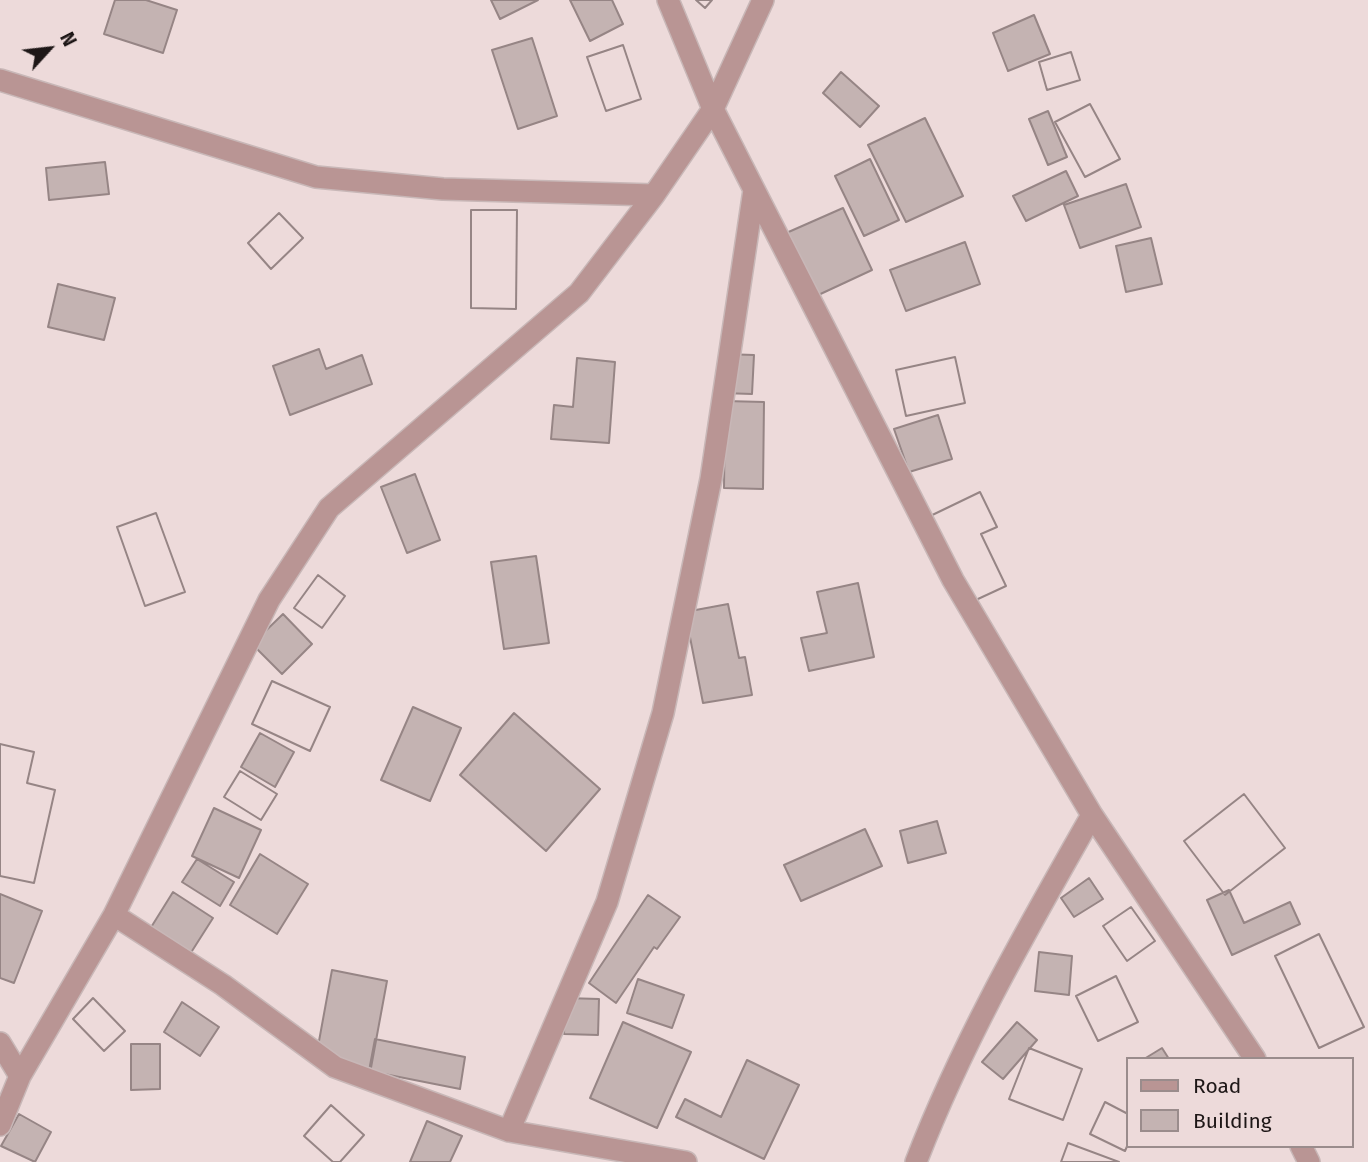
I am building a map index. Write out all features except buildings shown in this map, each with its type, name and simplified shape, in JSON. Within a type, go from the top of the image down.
[{"type":"street","points":[[668,0],[713,109],[953,580],[1092,815],[1254,1057]]},
{"type":"street","points":[[0,1125],[20,1076],[114,915],[269,600],[329,508],[579,293],[654,195],[713,109],[763,0]]},
{"type":"street","points":[[0,80],[316,177],[443,190],[654,195]]},
{"type":"street","points":[[509,1131],[607,902],[663,713],[711,479],[754,190]]},
{"type":"street","points":[[916,1162],[945,1087],[1002,976],[1092,815]]},
{"type":"street","points":[[114,915],[223,985],[335,1067],[509,1131],[686,1162]]},
{"type":"street","points":[[0,1043],[20,1076]]}]
